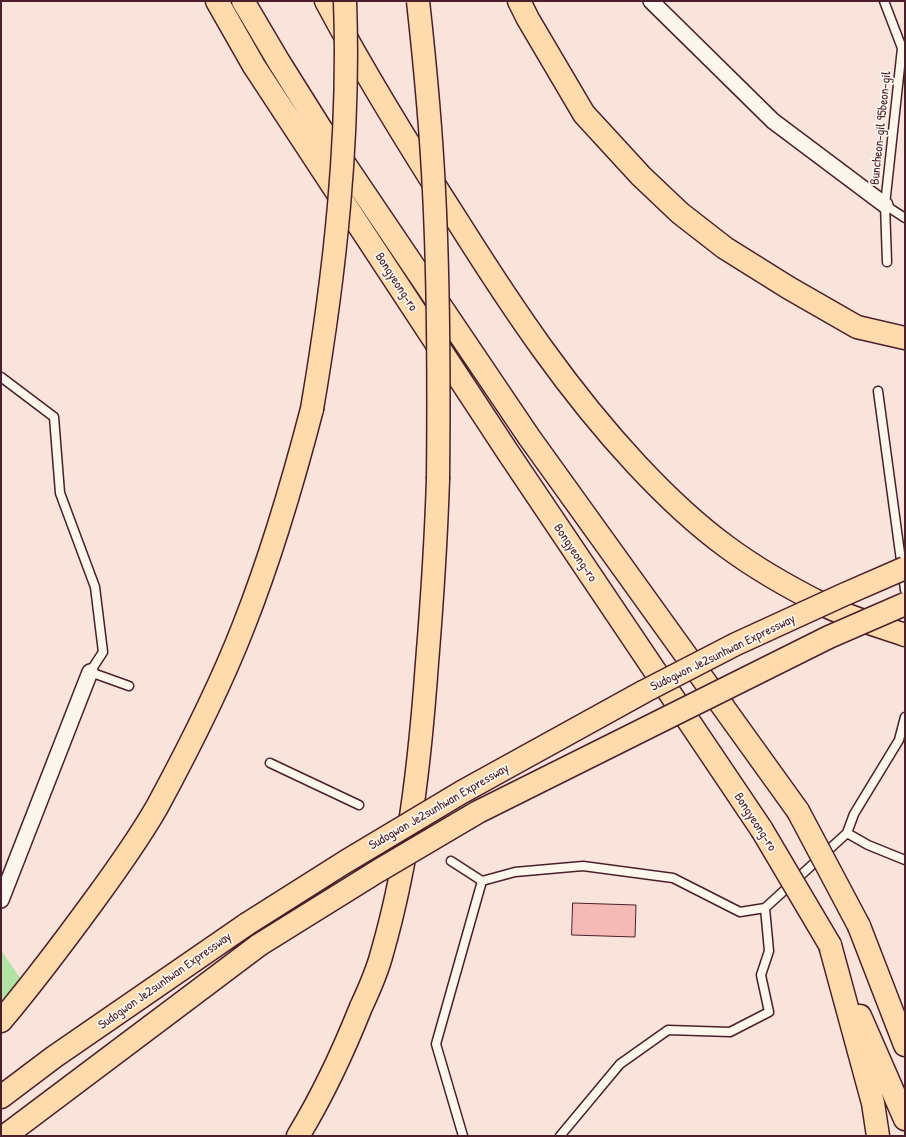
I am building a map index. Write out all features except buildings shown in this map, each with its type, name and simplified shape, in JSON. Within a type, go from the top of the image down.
[{"type":"highway","name":"Bongyeong-ro","points":[[217,1],[254,66],[509,454],[762,830],[830,945],[905,1119]]},
{"type":"highway","name":"Bongyeong-ro","points":[[243,1],[321,129],[524,431],[798,811],[859,926],[905,1045]]},
{"type":"highway","points":[[326,1],[362,67],[418,160],[500,289],[563,378],[610,436],[653,482],[693,520],[756,568],[827,607],[905,635]]},
{"type":"highway","points":[[1,1021],[35,981],[118,868],[156,808],[224,673],[244,626],[264,572],[284,512],[312,409],[322,352],[332,278],[341,192],[345,113],[345,1]]},
{"type":"highway","points":[[298,1136],[312,1114],[344,1048],[382,954],[400,882],[420,752],[435,552],[438,479],[439,339],[434,192],[430,126],[418,1]]},
{"type":"highway","points":[[519,1],[584,114],[641,176],[680,213],[732,252],[789,288],[857,327],[905,338]]},
{"type":"highway","name":"Sudogwon Je2sunhwan Expressway","points":[[1,1097],[54,1058],[247,924],[345,862],[462,792],[645,691],[736,644],[842,595],[905,568]]},
{"type":"highway","name":"Sudogwon Je2sunhwan Expressway","points":[[5,1136],[259,946],[378,871],[478,812],[829,637],[905,604]]},
{"type":"highway","points":[[859,926],[905,1000]]},
{"type":"highway","points":[[830,945],[873,1103],[878,1136]]},
{"type":"street","points":[[651,1],[773,121],[885,205]]},
{"type":"street","points":[[1,900],[90,672]]},
{"type":"lane","name":"Buncheon-gil 95beon-gil","points":[[884,1],[902,48],[885,205],[887,262]]},
{"type":"lane","points":[[885,205],[905,218]]},
{"type":"lane","points":[[1,377],[54,417],[60,493],[95,587],[103,652],[90,672],[129,686]]},
{"type":"lane","points":[[878,391],[905,590]]},
{"type":"lane","points":[[451,862],[482,881],[515,872],[583,866],[673,878],[740,912],[765,908],[847,832],[854,814],[899,740],[905,717]]},
{"type":"lane","points":[[270,763],[359,805]]},
{"type":"lane","points":[[847,832],[868,844],[905,860]]},
{"type":"lane","points":[[463,1136],[436,1044],[482,881]]},
{"type":"lane","points":[[560,1136],[620,1064],[668,1030],[730,1032],[769,1012],[761,975],[769,951],[765,908]]},
{"type":"green space","points":[[1,950],[29,991],[1,1005]]}]
